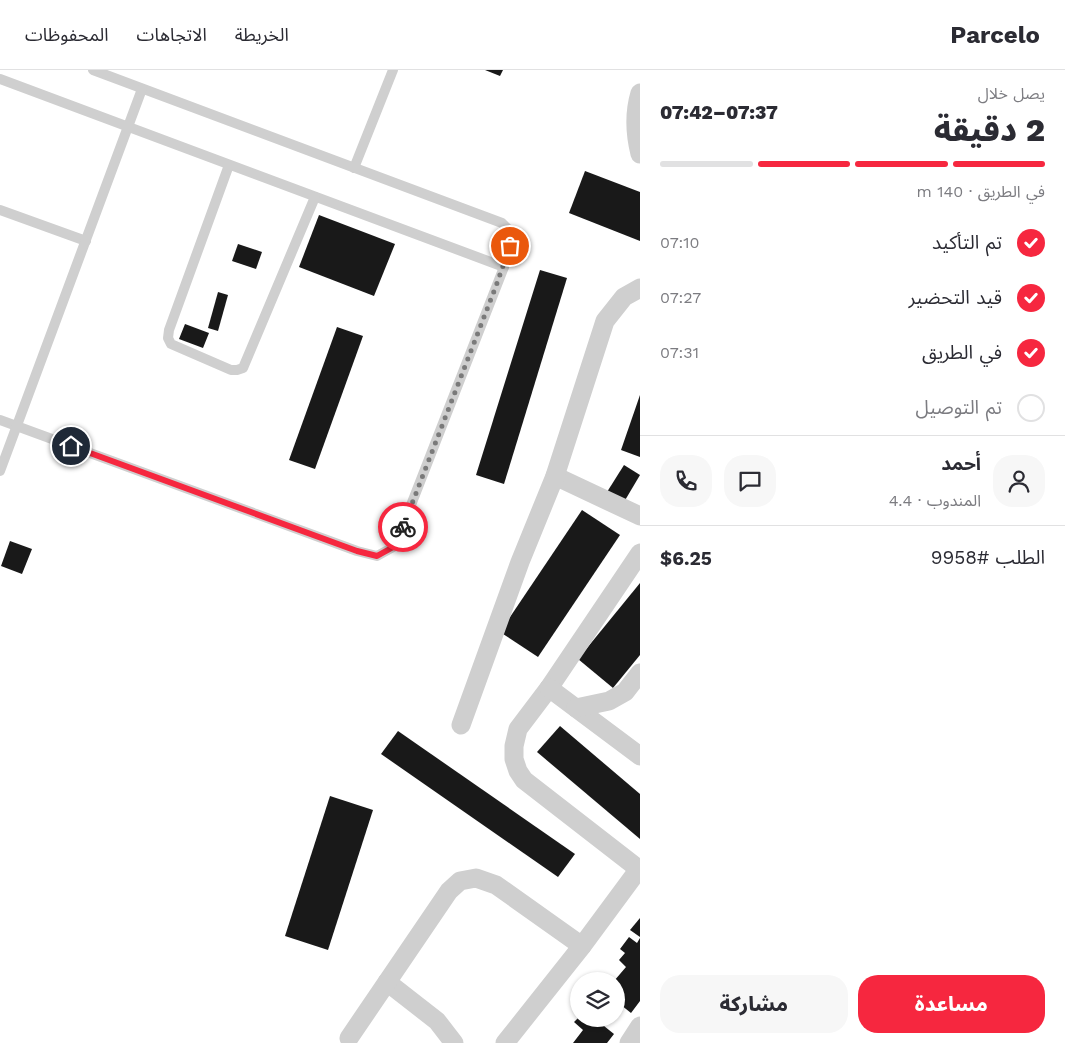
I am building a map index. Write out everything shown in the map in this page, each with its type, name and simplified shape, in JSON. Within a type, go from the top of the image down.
[{"type":"street","points":[[640,93],[636,119],[636,137],[640,154]]},
{"type":"street","points":[[461,725],[520,562],[555,476],[605,320],[624,297],[640,288]]},
{"type":"street","points":[[555,476],[640,516]]},
{"type":"street","points":[[506,1043],[640,869],[524,780],[514,759],[514,746],[518,729],[550,688],[640,553]]},
{"type":"street","points":[[576,708],[610,701],[625,692],[640,673]]},
{"type":"street","points":[[550,688],[640,756]]},
{"type":"street","points":[[349,1038],[449,891],[460,881],[476,878],[496,885],[582,946]]},
{"type":"street","points":[[387,982],[437,1021],[454,1043]]},
{"type":"street","points":[[629,1043],[640,1026]]},
{"type":"lane","points":[[0,420],[357,551],[377,556],[395,546],[504,267],[510,246],[510,231],[502,223],[93,70]]},
{"type":"lane","points":[[354,168],[393,70]]},
{"type":"lane","points":[[0,79],[504,267]]},
{"type":"lane","points":[[0,471],[142,88]]},
{"type":"lane","points":[[229,165],[169,330],[168,338],[171,344],[231,370],[243,368],[315,197]]},
{"type":"lane","points":[[0,210],[86,241]]},
{"type":"building","points":[[485,70],[503,70],[500,76]]},
{"type":"building","points":[[585,171],[640,192],[640,241],[569,213]]},
{"type":"building","points":[[319,215],[395,244],[374,296],[299,267]]},
{"type":"building","points":[[238,244],[262,252],[256,269],[232,261]]},
{"type":"building","points":[[540,270],[567,278],[504,484],[476,475]]},
{"type":"building","points":[[218,292],[228,295],[218,331],[208,328]]},
{"type":"building","points":[[185,324],[209,333],[203,348],[179,339]]},
{"type":"building","points":[[337,327],[363,336],[315,469],[289,460]]},
{"type":"building","points":[[640,395],[640,457],[621,450]]},
{"type":"building","points":[[624,465],[640,475],[624,502],[607,492]]},
{"type":"building","points":[[582,510],[620,535],[538,657],[500,632]]},
{"type":"building","points":[[10,541],[32,549],[22,574],[1,566]]},
{"type":"building","points":[[640,583],[640,655],[613,688],[578,659]]},
{"type":"building","points":[[560,726],[640,794],[640,839],[537,752]]},
{"type":"building","points":[[398,731],[575,854],[558,877],[381,754]]},
{"type":"building","points":[[330,796],[373,810],[328,950],[285,936]]},
{"type":"building","points":[[640,918],[640,937],[630,930]]},
{"type":"building","points":[[629,937],[637,943],[640,938],[640,1001],[631,1013],[625,1008],[625,972],[622,972],[626,967],[619,960],[625,953],[620,949]]},
{"type":"building","points":[[580,1027],[605,1027],[614,1034],[607,1043],[573,1043],[583,1030]]},
{"type":"way so far","points":[[403,527],[504,267],[510,246]]},
{"type":"route","points":[[71,446],[357,551],[377,556],[395,546],[403,527]]}]
